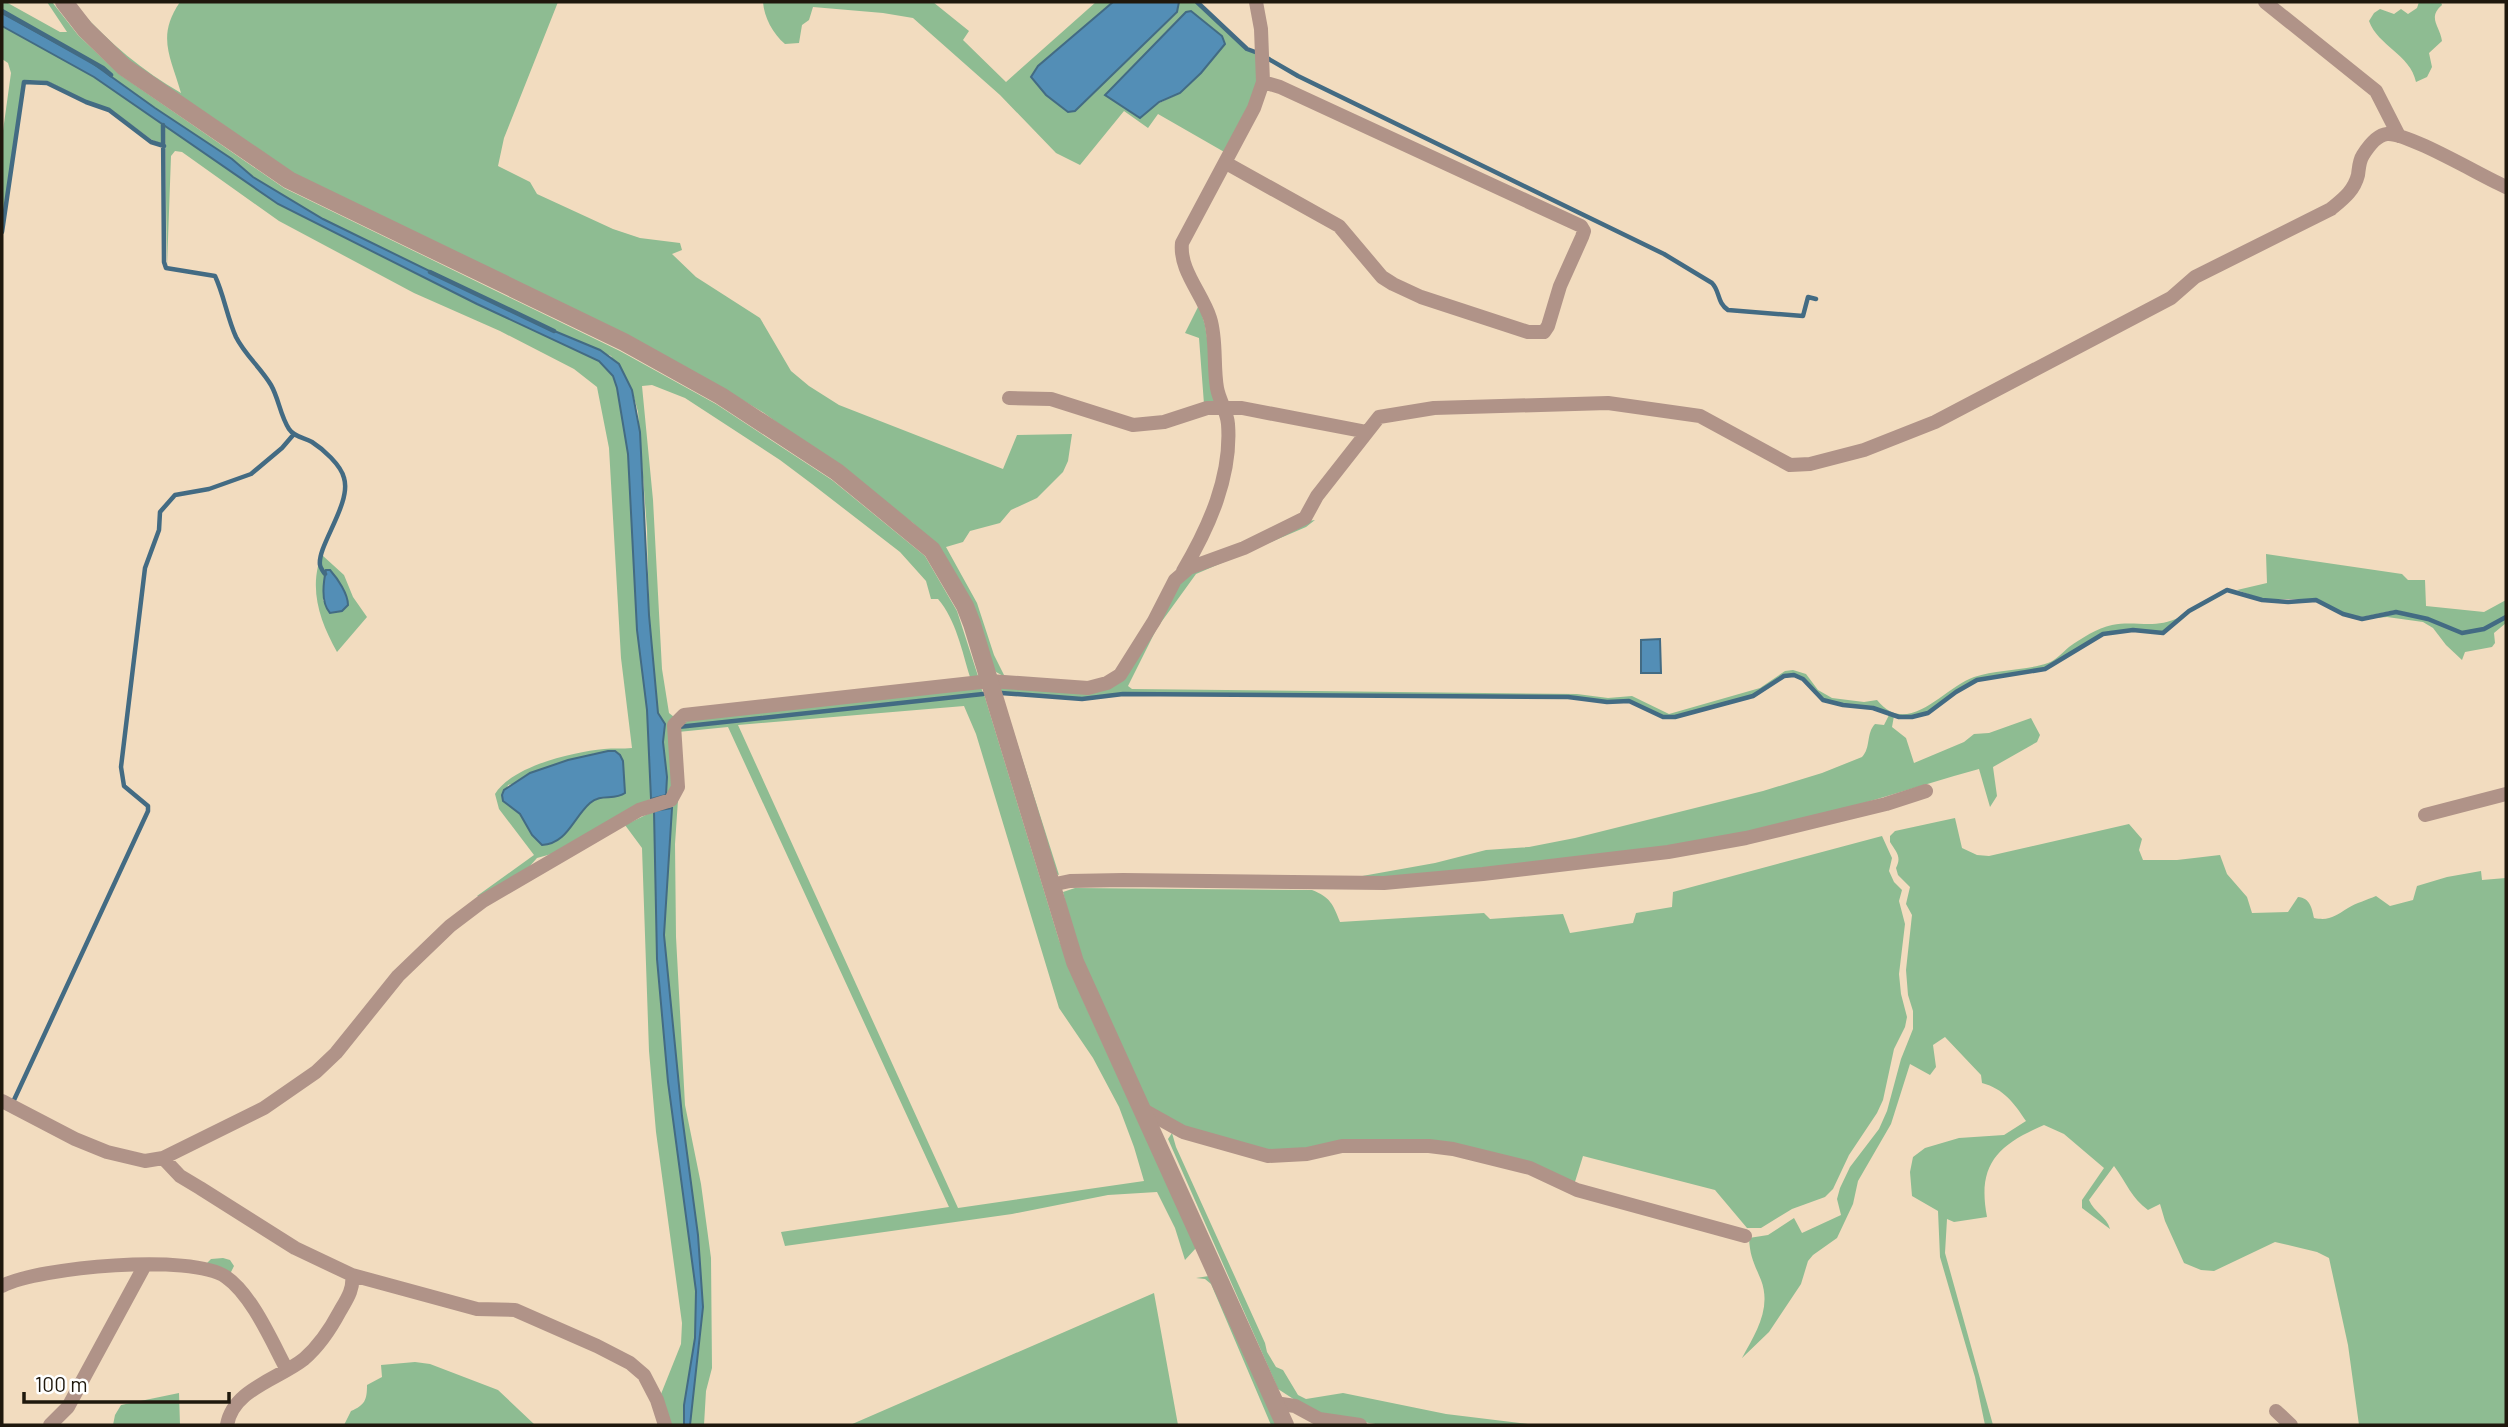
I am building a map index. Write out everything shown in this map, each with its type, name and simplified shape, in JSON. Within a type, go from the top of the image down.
[{"type":"street","points":[[64,2],[85,29],[124,67],[289,180],[624,342],[721,396],[838,472],[932,550],[965,606],[981,650],[1075,962],[1285,1425]]},
{"type":"street","points":[[1180,576],[1212,512],[1225,475],[1228,423],[1217,389],[1211,321],[1185,267],[1181,253],[1182,243],[1226,163],[1264,82],[1261,29],[1256,2]]},
{"type":"street","points":[[2265,2],[2376,91],[2399,136]]},
{"type":"street","points":[[1226,163],[1339,226],[1382,277],[1393,284],[1421,297],[1528,331],[1544,332],[1548,326],[1560,286],[1584,231],[1581,226],[1264,82]]},
{"type":"street","points":[[2,1101],[65,1134],[107,1152],[145,1161],[163,1158],[264,1108],[316,1072],[336,1053],[398,976],[450,926],[482,901],[639,810],[671,800],[678,787],[674,725],[684,715],[990,681],[1088,688],[1107,683],[1120,675],[1154,621],[1175,580],[1189,568],[1244,548],[1305,517],[1317,496],[1380,417],[1434,408],[1608,403],[1700,416],[1790,466],[1835,458],[1864,450],[1935,422],[2171,298],[2195,277],[2331,209],[2350,192],[2357,178],[2361,157],[2374,140],[2385,134],[2399,136],[2506,187]]},
{"type":"street","points":[[1009,398],[1051,399],[1133,425],[1164,422],[1207,408],[1242,408],[1367,432]]},
{"type":"street","points":[[1051,885],[1070,881],[1124,880],[1384,883],[1483,874],[1668,852],[1746,838],[1886,804],[1926,791]]},
{"type":"street","points":[[2425,815],[2506,794]]},
{"type":"street","points":[[1140,1108],[1183,1132],[1268,1156],[1307,1154],[1342,1146],[1429,1146],[1453,1149],[1530,1168],[1577,1190],[1745,1236]]},
{"type":"street","points":[[163,1158],[180,1176],[295,1248],[352,1275],[477,1309],[515,1310],[630,1363],[645,1376],[665,1425]]},
{"type":"street","points":[[2,1286],[13,1280],[93,1266],[145,1265],[204,1269],[225,1276],[241,1291],[287,1370]]},
{"type":"street","points":[[50,1425],[68,1407],[145,1265]]},
{"type":"street","points":[[227,1425],[232,1410],[242,1397],[303,1360],[316,1347],[338,1315],[353,1286],[352,1275]]},
{"type":"street","points":[[1275,1403],[1296,1406],[1319,1419],[1360,1425]]},
{"type":"street","points":[[2276,1411],[2291,1425]]},
{"type":"green space","points":[[2,2],[60,32],[67,32],[47,2],[52,2],[78,35],[119,74],[284,188],[620,351],[716,404],[832,480],[925,556],[957,611],[978,676],[970,677],[958,636],[944,607],[938,599],[931,599],[926,581],[900,552],[780,460],[685,398],[652,385],[642,386],[653,500],[662,669],[669,713],[674,717],[672,790],[666,795],[663,742],[665,724],[658,713],[649,615],[647,529],[638,412],[632,390],[611,356],[540,325],[323,219],[253,177],[232,159],[89,60],[2,13]]},
{"type":"green space","points":[[180,2],[558,2],[504,138],[498,166],[530,182],[537,194],[613,229],[640,238],[680,243],[682,250],[672,254],[696,277],[760,318],[791,371],[839,405],[1003,469],[1017,435],[1072,434],[1068,461],[1063,472],[1037,498],[1011,510],[1000,523],[970,531],[963,542],[946,547],[977,603],[994,655],[1005,677],[996,672],[989,661],[928,537],[913,523],[764,413],[717,385],[296,180],[99,39],[80,10],[127,56],[181,93],[170,58],[167,37],[173,14]]},
{"type":"green space","points":[[763,2],[933,2],[969,31],[963,40],[1006,82],[1096,2],[1113,2],[1038,66],[1032,77],[1075,111],[1177,13],[1179,2],[1195,2],[1246,50],[1257,54],[1257,80],[1249,105],[1226,153],[1158,114],[1148,128],[1124,111],[1080,165],[1056,153],[1000,95],[913,18],[813,7],[809,20],[802,25],[799,43],[785,44],[773,30]],"holes":[[[1225,44],[1180,93],[1151,107]]]},
{"type":"green space","points":[[2419,2],[2441,2],[2435,18],[2442,41],[2429,53],[2432,67],[2427,77],[2416,82],[2407,64],[2379,37],[2369,21],[2380,9],[2394,14],[2401,9],[2408,14],[2417,8]]},
{"type":"green space","points":[[2,26],[94,77],[162,124],[162,144],[152,140],[110,109],[47,81],[23,80],[2,223],[2,138],[11,73],[8,63],[2,59]]},
{"type":"green space","points":[[165,126],[278,204],[477,304],[599,361],[613,376],[628,454],[637,629],[647,710],[651,799],[555,853],[537,858],[529,867],[480,897],[477,896],[534,855],[499,809],[495,794],[503,784],[529,768],[560,757],[607,749],[632,748],[621,658],[609,448],[597,387],[574,369],[500,331],[414,293],[279,221],[182,152],[175,151],[171,156],[167,267]],"holes":[[[596,753],[623,761],[622,773],[606,796],[592,801],[572,821],[569,830],[532,835],[520,814],[503,801],[508,785],[530,773]]]},
{"type":"green space","points":[[1199,305],[1205,325],[1217,402],[1204,404],[1199,338],[1185,333]]},
{"type":"green space","points":[[1315,520],[1306,527],[1196,574],[1157,628],[1128,686],[1132,689],[1577,694],[1608,698],[1632,696],[1669,714],[1760,688],[1785,671],[1793,670],[1806,674],[1818,690],[1832,698],[1864,702],[1877,700],[1889,711],[1901,714],[1926,707],[1962,682],[1974,677],[2048,663],[2084,637],[2106,626],[2154,624],[2180,617],[2163,633],[2133,629],[2103,633],[2045,668],[1977,680],[1955,691],[1928,712],[1912,716],[1899,716],[1873,707],[1823,699],[1803,678],[1794,674],[1783,676],[1753,695],[1675,716],[1663,716],[1629,700],[1607,701],[1568,696],[1123,693],[1082,698],[1001,692],[1059,875],[1054,873],[997,687],[1103,688],[1185,576],[1303,522]]},
{"type":"green space","points":[[2266,554],[2402,574],[2408,580],[2425,580],[2426,606],[2484,612],[2506,600],[2506,616],[2484,629],[2462,632],[2428,618],[2396,610],[2362,617],[2343,613],[2316,599],[2262,599],[2237,590],[2267,583]]},
{"type":"green space","points":[[322,555],[344,575],[353,597],[367,617],[337,652],[319,610],[316,589],[318,566],[325,577],[323,601],[346,598],[340,583],[325,573],[321,566]]},
{"type":"green space","points":[[2396,612],[2467,633],[2482,630],[2506,618],[2506,623],[2494,633],[2495,643],[2492,647],[2465,652],[2462,660],[2433,628],[2423,622],[2387,617],[2364,619]]},
{"type":"green space","points":[[981,687],[983,693],[678,726],[689,720]]},
{"type":"green space","points":[[984,694],[1059,940],[1083,1000],[1196,1248],[1185,1260],[1175,1228],[1157,1192],[1108,1195],[1012,1214],[785,1246],[781,1232],[949,1207],[728,727],[678,732],[678,727]],"holes":[[[964,706],[976,734],[1059,1008],[1093,1058],[1119,1107],[1144,1181],[958,1208],[738,725]]]},
{"type":"green space","points":[[1889,715],[1894,716],[1892,727],[1906,738],[1914,763],[1964,742],[1974,734],[1989,733],[2031,718],[2040,735],[2037,742],[1993,767],[1997,796],[1990,807],[1979,769],[1829,813],[1737,835],[1560,860],[1382,879],[1351,878],[1435,863],[1486,850],[1529,847],[1575,838],[1763,791],[1822,773],[1862,757],[1867,749],[1872,728],[1875,724],[1884,725]]},
{"type":"green space","points":[[678,800],[675,844],[676,937],[685,1105],[701,1184],[711,1258],[712,1368],[706,1391],[704,1425],[690,1425],[703,1307],[698,1235],[682,1116],[664,935],[672,808]]},
{"type":"green space","points":[[654,811],[656,907],[668,1082],[696,1291],[695,1338],[684,1405],[684,1425],[670,1425],[661,1394],[681,1344],[682,1323],[656,1132],[649,1051],[642,848],[625,825]]},
{"type":"green space","points":[[1955,818],[1962,848],[1977,855],[1989,856],[2129,824],[2142,839],[2139,850],[2143,860],[2177,860],[2220,855],[2227,874],[2247,897],[2252,913],[2288,912],[2298,897],[2308,901],[2314,918],[2328,918],[2376,896],[2390,906],[2413,900],[2417,886],[2447,877],[2481,871],[2482,880],[2506,878],[2506,1425],[2359,1425],[2348,1345],[2329,1258],[2317,1252],[2275,1242],[2214,1271],[2201,1270],[2184,1263],[2160,1204],[2148,1210],[2142,1206],[2114,1166],[2089,1200],[2110,1229],[2082,1208],[2082,1200],[2104,1168],[2064,1134],[2044,1125],[2014,1140],[1994,1159],[1985,1184],[1987,1217],[1954,1222],[1947,1219],[1945,1253],[1993,1425],[1985,1425],[1975,1377],[1940,1257],[1938,1211],[1912,1196],[1910,1172],[1913,1157],[1925,1148],[1959,1138],[2004,1135],[2026,1121],[2008,1098],[1982,1083],[1981,1075],[1945,1037],[1933,1045],[1936,1067],[1930,1075],[1910,1064],[1891,1124],[1858,1181],[1853,1204],[1837,1238],[1808,1261],[1801,1284],[1769,1332],[1742,1358],[1761,1321],[1764,1301],[1764,1291],[1751,1255],[1749,1238],[1768,1235],[1794,1218],[1802,1233],[1841,1215],[1837,1199],[1840,1188],[1850,1167],[1879,1129],[1913,1029],[1913,1011],[1908,995],[1906,970],[1912,915],[1906,904],[1910,887],[1898,875],[1898,857],[1890,842],[1890,836],[1895,831]]},
{"type":"green space","points":[[1882,836],[1892,858],[1889,871],[1902,890],[1899,901],[1905,924],[1899,974],[1907,1017],[1894,1049],[1883,1100],[1849,1155],[1833,1189],[1825,1197],[1792,1209],[1761,1228],[1747,1228],[1715,1190],[1583,1156],[1574,1185],[1477,1152],[1275,1152],[1179,1126],[1146,1108],[1079,959],[1063,892],[1075,888],[1312,890],[1330,902],[1340,922],[1484,913],[1490,919],[1563,914],[1570,933],[1633,923],[1636,913],[1672,907],[1673,892]]},
{"type":"green space","points":[[1172,1133],[1267,1352],[1276,1367],[1283,1370],[1298,1395],[1306,1399],[1343,1393],[1446,1414],[1536,1425],[1382,1425],[1318,1415],[1278,1389],[1168,1139]]},
{"type":"green space","points":[[211,1259],[230,1260],[234,1266],[230,1274],[206,1264]]},
{"type":"green space","points":[[1209,1276],[1278,1425],[1271,1425],[1211,1284],[1205,1279],[1196,1278]]},
{"type":"green space","points":[[1154,1293],[1178,1425],[850,1425]]},
{"type":"green space","points":[[415,1362],[430,1364],[498,1390],[535,1425],[344,1425],[351,1411],[364,1401],[367,1385],[382,1377],[381,1365]]},
{"type":"green space","points":[[179,1393],[180,1425],[113,1425],[121,1405]]},
{"type":"water","points":[[1113,2],[1179,2],[1177,12],[1075,111],[1068,112],[1046,95],[1031,77],[1038,66]]},
{"type":"water","points":[[1191,11],[1222,36],[1225,44],[1201,73],[1180,93],[1159,102],[1140,118],[1105,95],[1186,12]]},
{"type":"water","points":[[2,13],[88,60],[232,159],[253,177],[323,219],[540,325],[600,350],[619,364],[632,390],[640,432],[649,615],[658,713],[665,724],[663,742],[666,795],[651,799],[647,710],[637,630],[628,454],[613,376],[599,361],[477,304],[278,204],[94,77],[2,26]]},
{"type":"water","points":[[326,570],[330,570],[346,596],[348,605],[342,611],[330,613],[325,604]]},
{"type":"water","points":[[1660,639],[1661,673],[1641,673],[1641,640]]},
{"type":"water","points":[[615,751],[623,761],[625,793],[594,800],[564,835],[551,844],[542,845],[532,835],[520,814],[503,801],[504,790],[530,773],[568,760]]},
{"type":"water","points":[[672,808],[664,935],[682,1116],[698,1235],[703,1307],[690,1425],[684,1425],[684,1405],[695,1338],[696,1291],[668,1082],[657,959],[654,811]]},
{"type":"waterway","points":[[1197,2],[1247,49],[1258,53]]},
{"type":"waterway","points":[[2,11],[111,75]]},
{"type":"waterway","points":[[1267,58],[1298,76],[1664,254],[1712,283],[1722,304],[1728,310],[1803,316],[1808,297],[1816,299]]},
{"type":"waterway","points":[[2,232],[24,82],[47,83],[109,110],[151,142],[164,146]]},
{"type":"waterway","points":[[163,125],[166,268],[215,276],[236,337],[271,385],[289,429],[321,449],[335,463],[344,478],[343,499],[320,557],[320,566],[325,574]]},
{"type":"waterway","points":[[430,272],[554,331]]},
{"type":"waterway","points":[[14,1100],[148,811],[148,806],[124,786],[121,767],[145,568],[159,530],[160,512],[175,495],[209,489],[251,474],[294,434]]},
{"type":"waterway","points":[[1001,693],[1082,699],[1123,694],[1568,697],[1607,702],[1629,701],[1663,717],[1675,717],[1753,696],[1784,676],[1794,675],[1803,679],[1823,700],[1873,708],[1899,717],[1912,717],[1928,713],[1977,680],[2045,669],[2103,634],[2133,630],[2163,633],[2189,611],[2227,590],[2262,600],[2316,600],[2343,614],[2362,619],[2396,612],[2428,619],[2462,633],[2484,629],[2506,617]]},
{"type":"waterway","points":[[678,727],[983,694]]}]
